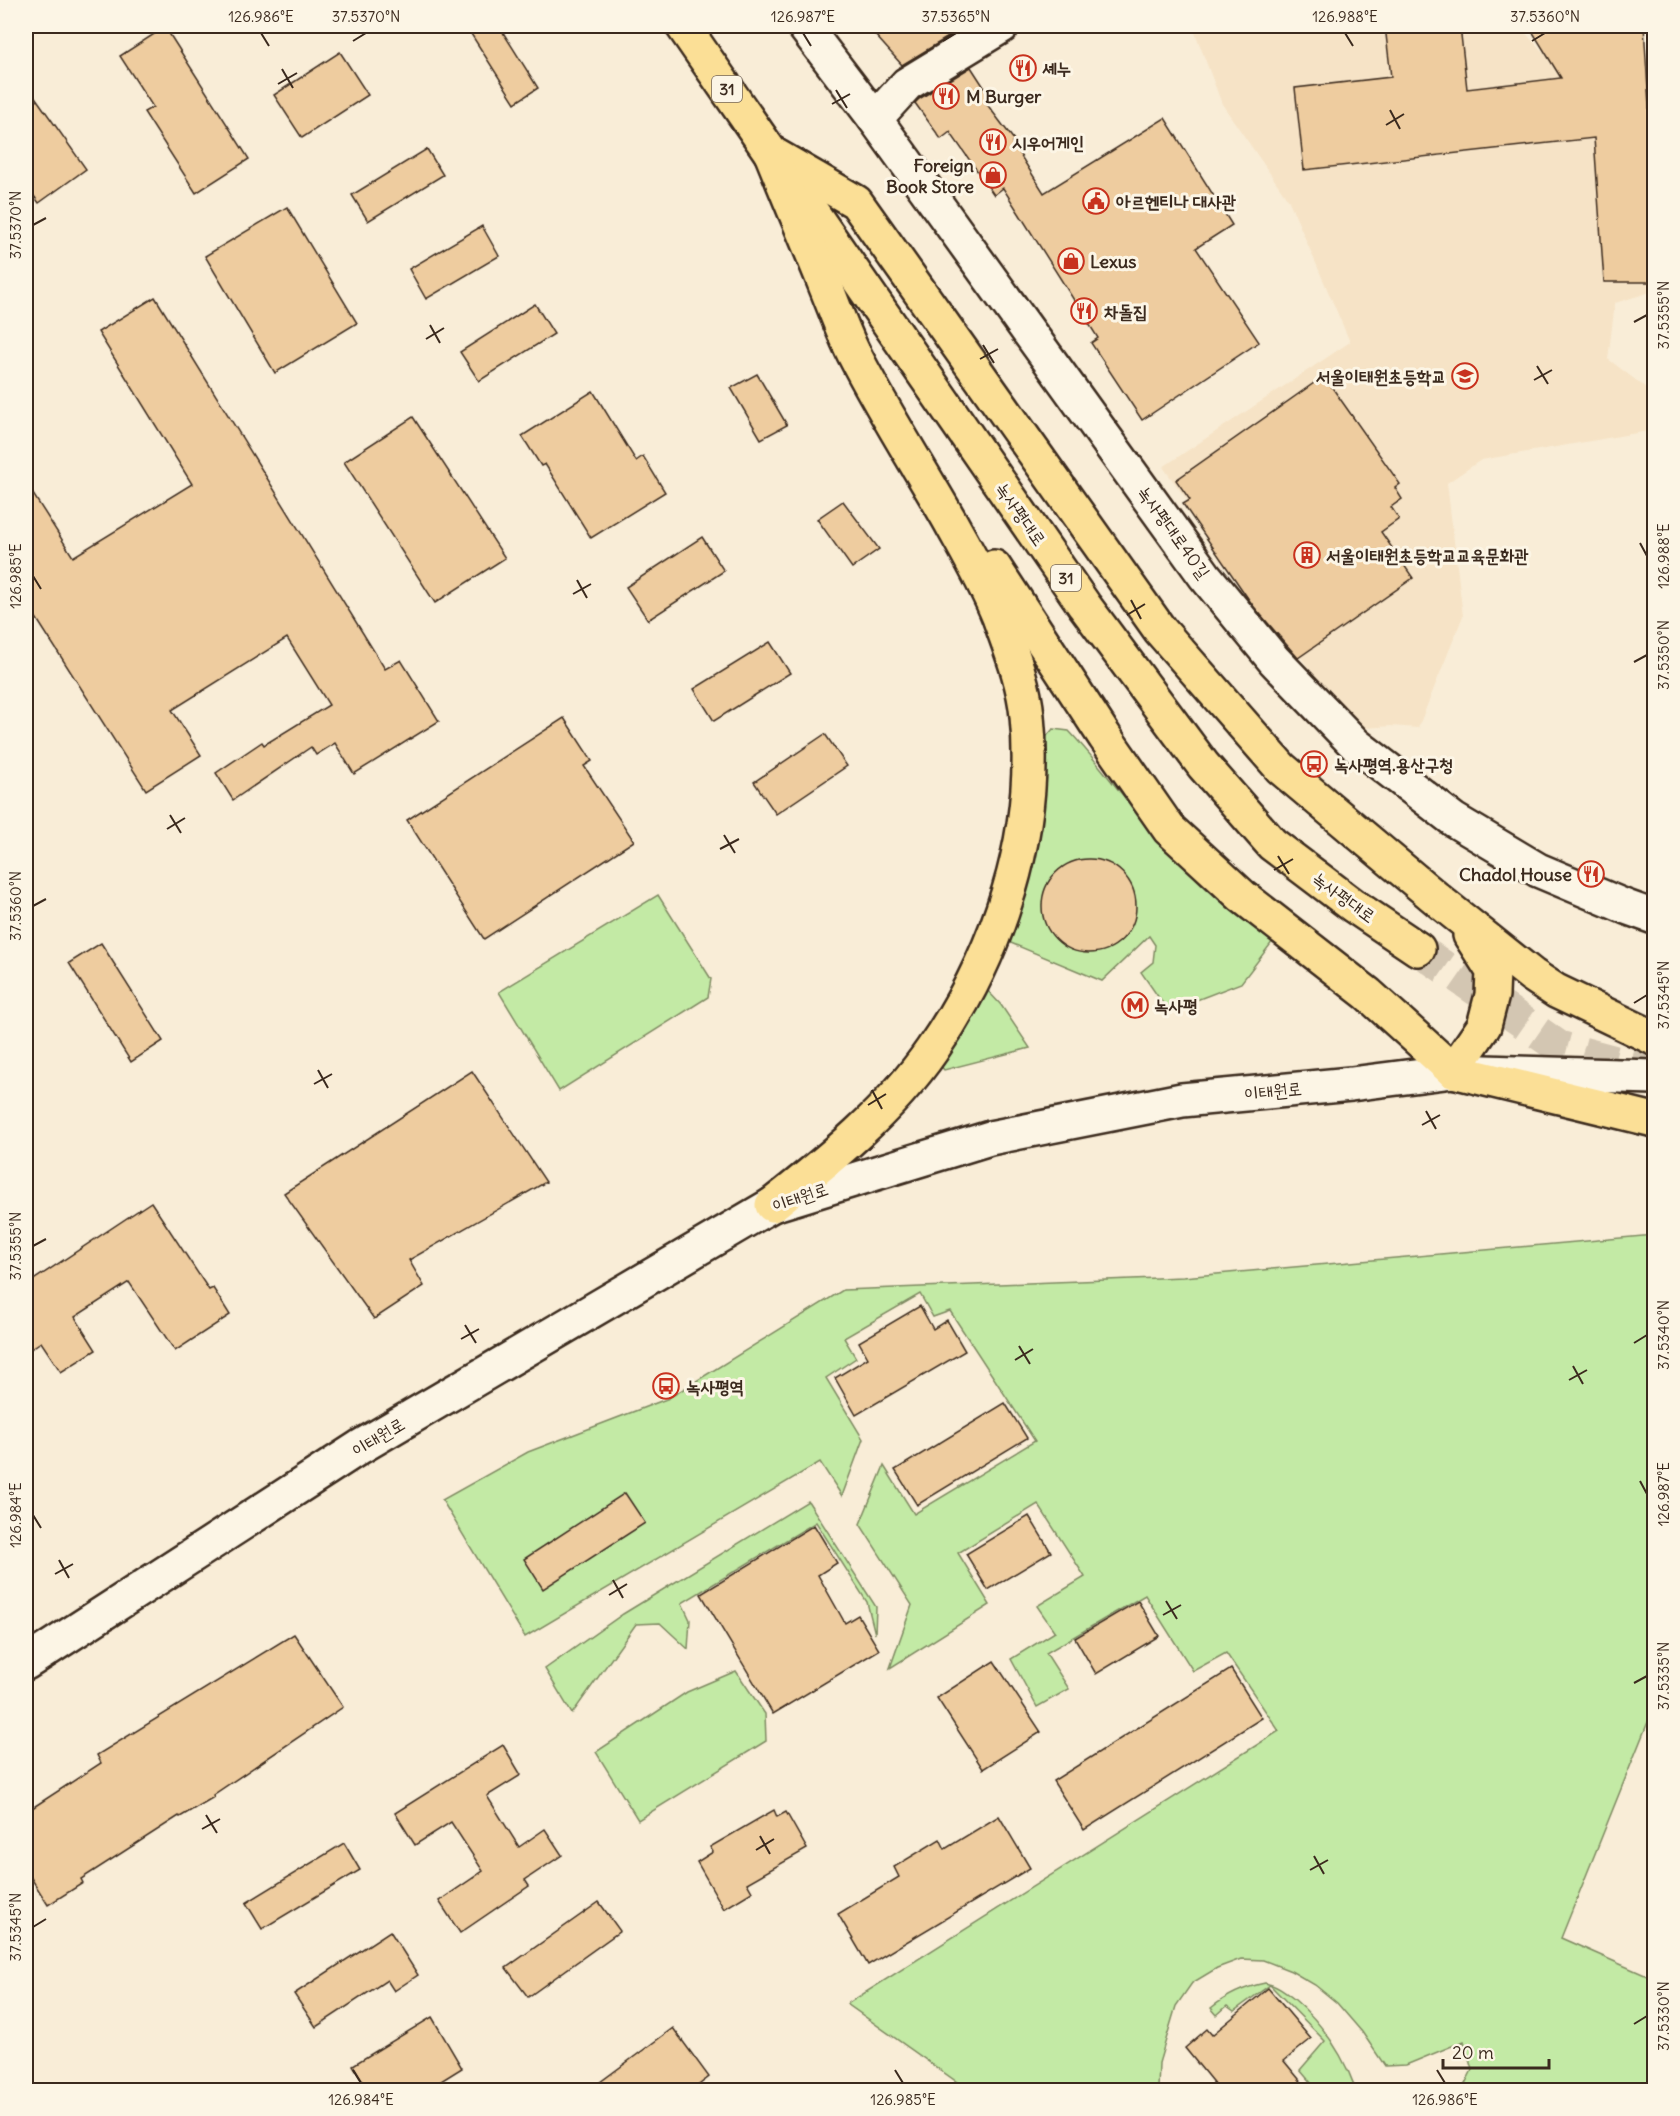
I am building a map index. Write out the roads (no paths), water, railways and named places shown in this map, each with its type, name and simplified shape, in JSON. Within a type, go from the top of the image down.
[{"type":"main road","name":"녹사평대로","points":[[683,26],[1078,595],[1203,765],[1272,844],[1354,906],[1418,949]]},
{"type":"main road","name":"녹사평대로40길","points":[[804,26],[875,119],[1205,576],[1274,660],[1355,744],[1454,820],[1539,870],[1654,917]]},
{"type":"main road","points":[[875,119],[907,84],[1002,26]]},
{"type":"main road","points":[[771,153],[853,352],[972,560],[998,615],[1015,665],[1027,713],[1029,761],[1021,843],[999,922],[956,1012],[930,1052],[894,1096],[820,1167],[772,1205]]},
{"type":"main road","points":[[771,153],[856,202],[1160,630],[1281,768],[1457,915],[1556,992],[1654,1038]]},
{"type":"main road","points":[[853,352],[1105,737],[1168,829],[1242,896],[1368,994],[1453,1071],[1654,1120]]},
{"type":"main road","points":[[1453,1071],[1484,1026],[1492,995],[1493,971],[1457,915]]},
{"type":"main road","name":"이태원로","points":[[26,1663],[360,1447],[772,1205],[990,1138],[1170,1103],[1453,1071],[1654,1077]]},
{"type":"tunnel","points":[[1418,949],[1559,1047],[1649,1071]]},
{"type":"place","name":"셰누","points":[[1023,68]]},
{"type":"place","name":"M Burger","points":[[946,96]]},
{"type":"place","name":"시우어게인","points":[[993,142]]},
{"type":"place","name":"Foreign Book Store","points":[[993,175]]},
{"type":"place","name":"아르헨티나 대사관","points":[[1096,201]]},
{"type":"place","name":"Lexus","points":[[1071,261]]},
{"type":"place","name":"차돌집","points":[[1084,311]]},
{"type":"place","name":"서울이태원초등학교","points":[[1465,376]]},
{"type":"place","name":"서울이태원초등학교교육문화관","points":[[1307,555]]},
{"type":"place","name":"녹사평역.용산구청","points":[[1314,764]]},
{"type":"place","name":"Chadol House","points":[[1591,874]]},
{"type":"place","name":"녹사평","points":[[1135,1005]]},
{"type":"place","name":"녹사평역","points":[[666,1386]]}]
